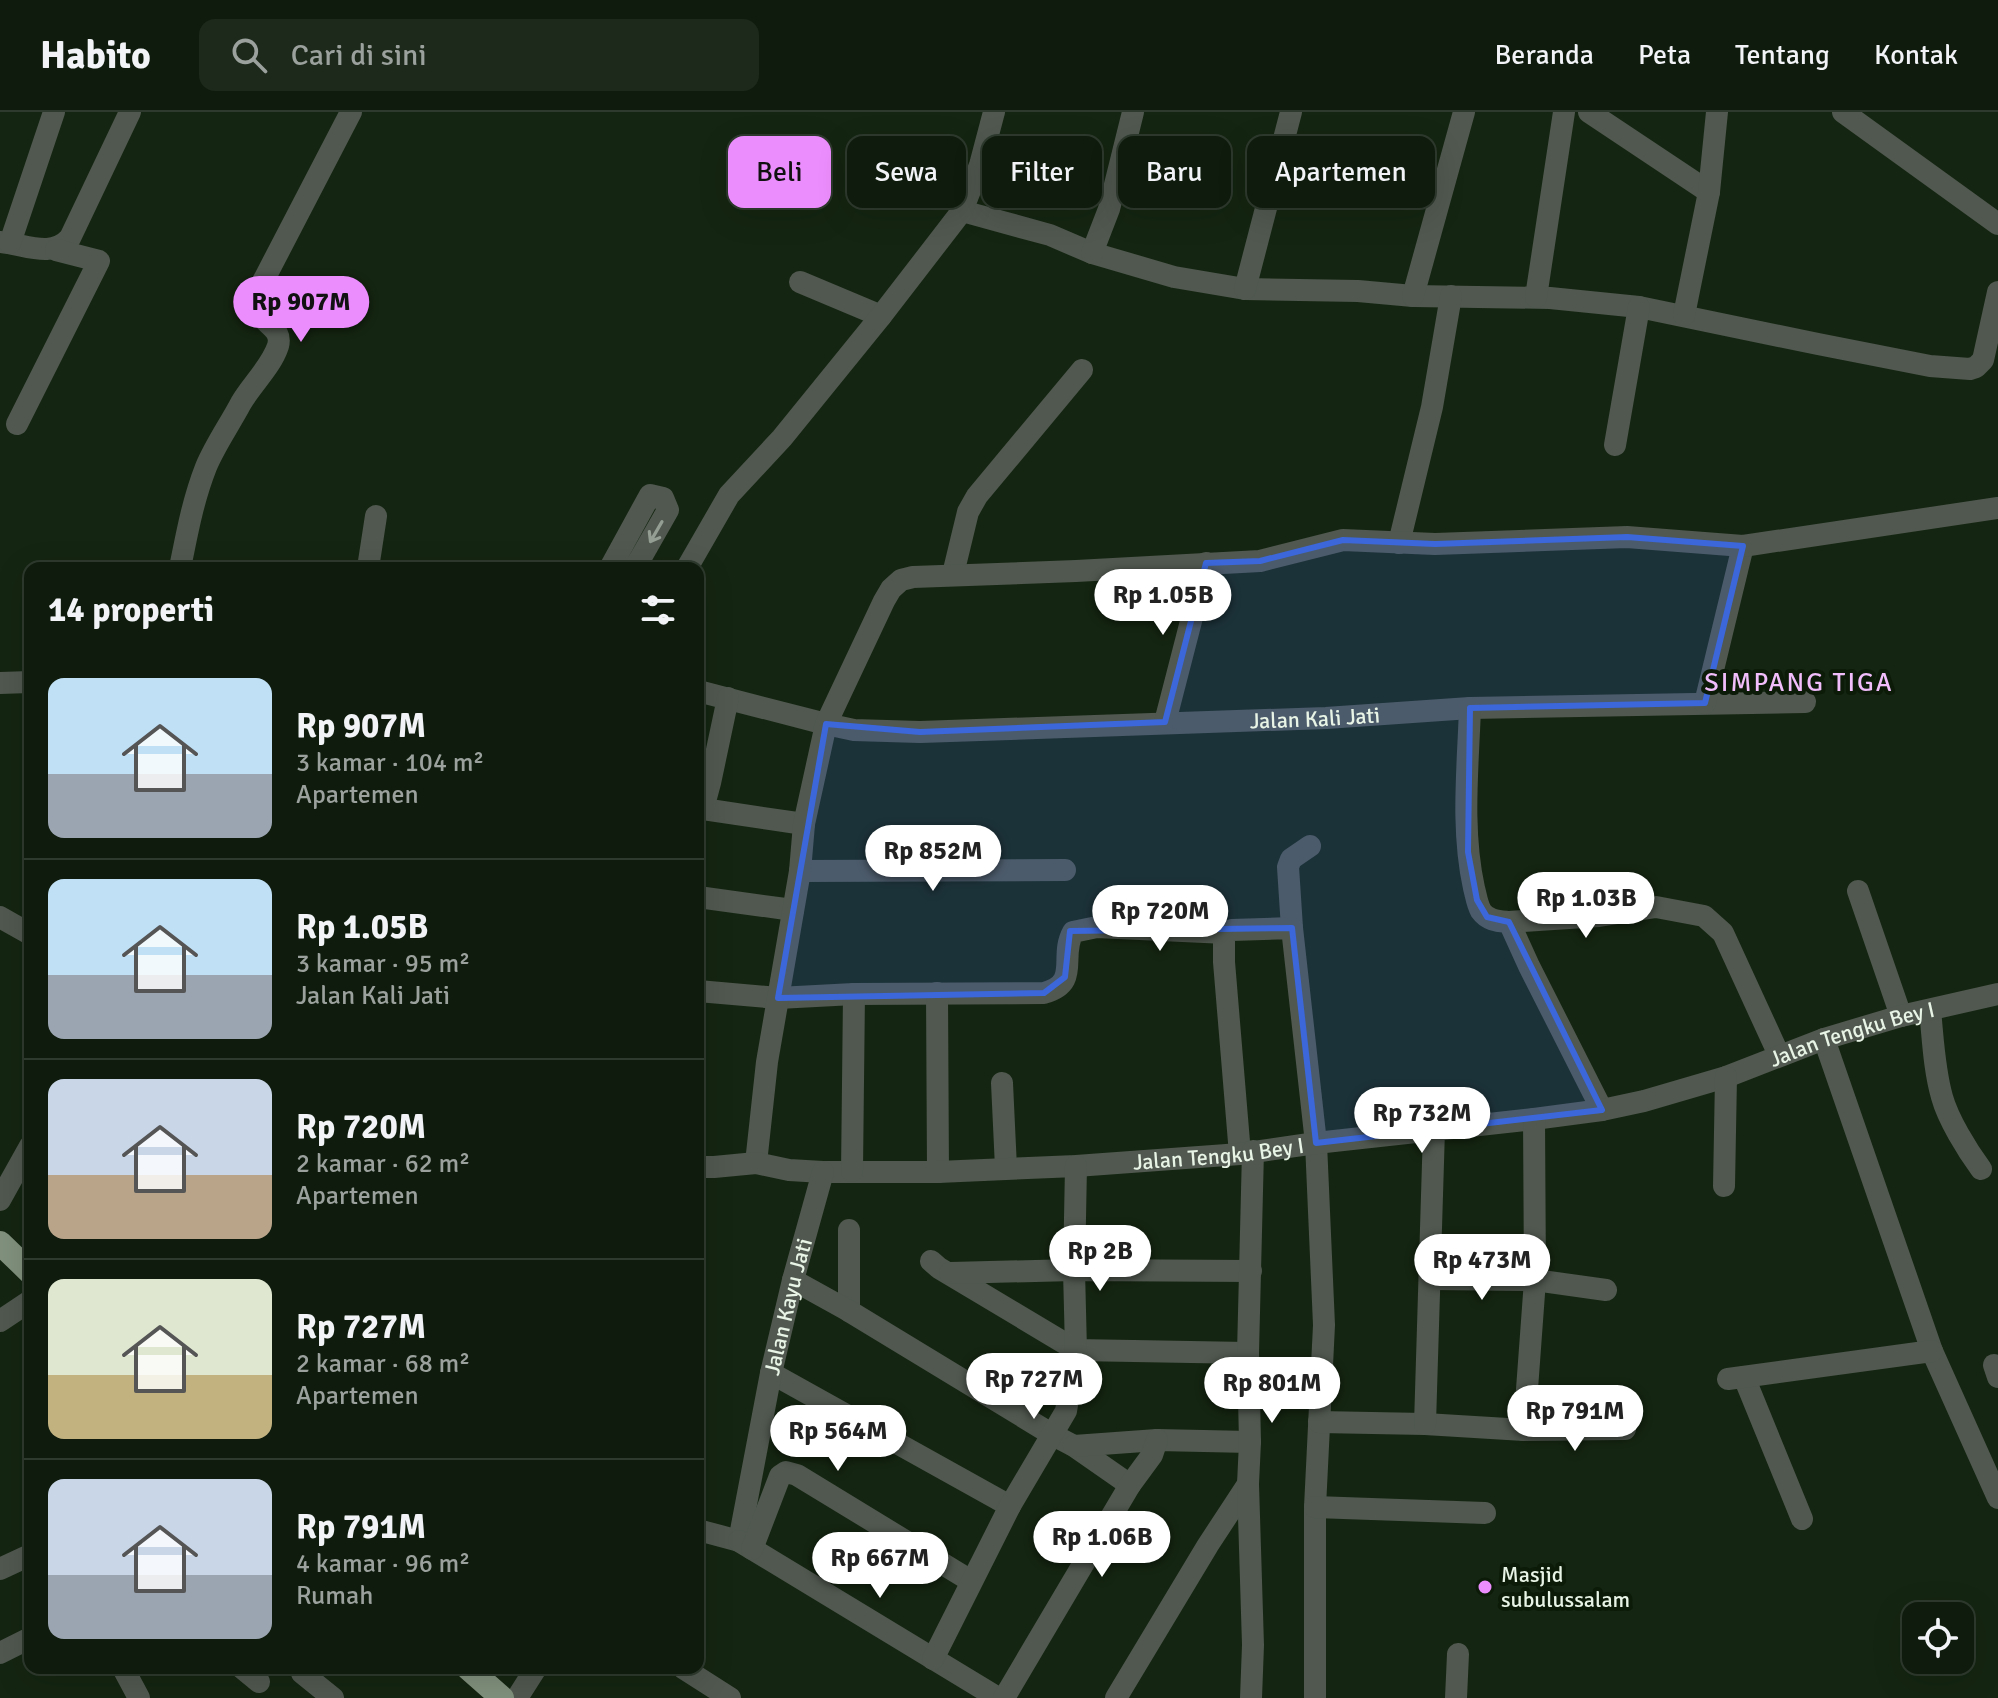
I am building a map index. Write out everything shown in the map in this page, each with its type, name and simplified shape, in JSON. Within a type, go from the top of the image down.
[{"type":"main road","points":[[0,1243],[24,1266]]},
{"type":"main road","points":[[475,1674],[502,1698]]},
{"type":"street","points":[[17,424],[99,261],[56,250],[5,243],[54,112]]},
{"type":"street","points":[[56,250],[70,238],[130,112]]},
{"type":"street","points":[[181,562],[190,514],[207,465],[245,396],[278,345],[276,331],[262,318],[257,308],[257,293],[351,112]]},
{"type":"street","points":[[690,562],[729,495],[782,438],[962,211],[980,165],[994,112]]},
{"type":"street","points":[[1092,253],[1109,209],[1133,112]]},
{"type":"street","points":[[1245,289],[1291,112]]},
{"type":"street","points":[[1413,296],[1464,112]]},
{"type":"street","points":[[1536,297],[1564,112]]},
{"type":"street","points":[[1589,112],[1709,192]]},
{"type":"street","points":[[1684,315],[1709,192],[1717,112]]},
{"type":"street","points":[[1843,112],[1998,224]]},
{"type":"street","points":[[962,211],[1050,235],[1092,253],[1174,277],[1245,289],[1536,297],[1639,307],[1930,366],[1970,369],[1983,360],[1998,292]]},
{"type":"street","points":[[800,282],[881,316]]},
{"type":"street","points":[[1399,543],[1432,407],[1451,296]]},
{"type":"street","points":[[1615,445],[1639,307]]},
{"type":"street","points":[[953,574],[968,512],[977,496],[1082,370]]},
{"type":"street","points":[[613,562],[650,495],[663,498],[668,510],[638,562]]},
{"type":"street","points":[[756,1163],[767,1062],[800,871],[804,824],[826,724],[891,589],[901,580],[953,574],[1260,561],[1343,540],[1399,543],[1627,537],[1743,546],[1998,508]]},
{"type":"street","points":[[369,562],[376,516]]},
{"type":"street","points":[[1705,703],[1743,546]]},
{"type":"street","points":[[1165,722],[1206,563]]},
{"type":"street","points":[[0,683],[24,682]]},
{"type":"street","points":[[704,692],[826,724]]},
{"type":"street","points":[[704,799],[728,698]]},
{"type":"street","name":"Jalan Kali Jati","points":[[826,724],[854,730],[920,732],[1326,718],[1470,708],[1805,702]]},
{"type":"street","points":[[1470,708],[1468,852],[1481,911],[1495,921],[1509,922],[1599,916],[1656,907],[1704,916],[1723,933],[1779,1055]]},
{"type":"street","points":[[704,811],[804,824]]},
{"type":"street","points":[[1310,846],[1291,859],[1288,867],[1316,1143],[1324,1325],[1315,1507],[1315,1698]]},
{"type":"street","points":[[800,871],[1065,870]]},
{"type":"street","points":[[1858,891],[1901,1016]]},
{"type":"street","points":[[704,898],[793,910]]},
{"type":"street","points":[[0,917],[24,931]]},
{"type":"street","points":[[1509,922],[1602,1110]]},
{"type":"street","points":[[704,992],[778,998],[854,994],[1044,993],[1056,990],[1062,984],[1069,939],[1073,932],[1081,929],[1097,927],[1226,933],[1232,930],[1292,928]]},
{"type":"street","points":[[1226,933],[1224,962],[1247,1152],[1251,1271],[1248,1353],[1253,1645],[1251,1698]]},
{"type":"street","points":[[937,993],[938,1172]]},
{"type":"street","points":[[852,1171],[854,994]]},
{"type":"street","name":"Jalan Tengku Bey I","points":[[704,1167],[756,1163],[789,1170],[823,1172],[938,1172],[1076,1166],[1247,1152],[1602,1110],[1726,1077],[1824,1039],[1901,1016],[1998,994]]},
{"type":"street","points":[[1930,1010],[1936,1073],[1943,1101],[1968,1151],[1981,1169]]},
{"type":"street","points":[[1824,1039],[1932,1351],[1998,1498]]},
{"type":"street","points":[[1724,1186],[1726,1077]]},
{"type":"street","points":[[1002,1083],[1006,1168]]},
{"type":"street","points":[[1524,1430],[1535,1280],[1534,1119]]},
{"type":"street","points":[[1425,1424],[1434,1130]]},
{"type":"street","points":[[0,1200],[24,1157]]},
{"type":"street","points":[[933,1659],[1010,1506],[1066,1411],[1076,1350],[1076,1166]]},
{"type":"street","name":"Jalan Kayu Jati","points":[[746,1545],[771,1373],[823,1172]]},
{"type":"street","points":[[849,1230],[849,1311]]},
{"type":"street","points":[[1248,1353],[1076,1350],[940,1267],[1251,1271]]},
{"type":"street","points":[[1430,1279],[1535,1280],[1606,1290]]},
{"type":"street","points":[[793,1280],[1074,1446],[1130,1485]]},
{"type":"street","points":[[0,1321],[24,1305]]},
{"type":"street","points":[[1802,1519],[1736,1378],[1932,1351]]},
{"type":"street","points":[[771,1373],[1010,1506]]},
{"type":"street","points":[[1319,1422],[1524,1430],[1625,1429]]},
{"type":"street","points":[[1074,1446],[1157,1440],[1250,1442]]},
{"type":"street","points":[[1004,1698],[1130,1485],[1152,1455],[1157,1440]]},
{"type":"street","points":[[746,1545],[780,1476],[786,1472],[797,1475],[971,1581]]},
{"type":"street","points":[[1116,1698],[1248,1484]]},
{"type":"street","points":[[1315,1507],[1485,1513]]},
{"type":"street","points":[[704,1532],[746,1545],[998,1698]]},
{"type":"street","points":[[0,1569],[24,1558]]},
{"type":"street","points":[[0,1653],[24,1641]]},
{"type":"street","points":[[1456,1698],[1458,1654]]},
{"type":"street","points":[[303,1674],[333,1698]]},
{"type":"street","points":[[517,1698],[532,1674]]},
{"type":"street","points":[[692,1674],[730,1698]]},
{"type":"highlighted area","points":[[1627,537],[1743,546],[1705,703],[1470,708],[1468,852],[1477,900],[1487,917],[1509,922],[1602,1110],[1316,1143],[1292,928],[1070,931],[1065,977],[1044,993],[778,998],[826,724],[920,732],[1165,722],[1206,563],[1260,561],[1343,540],[1435,544]]},
{"type":"place","name":"Masjid subulussalam","points":[[1485,1587]]},
{"type":"district","name":"SIMPANG TIGA","points":[[1799,682]]}]
